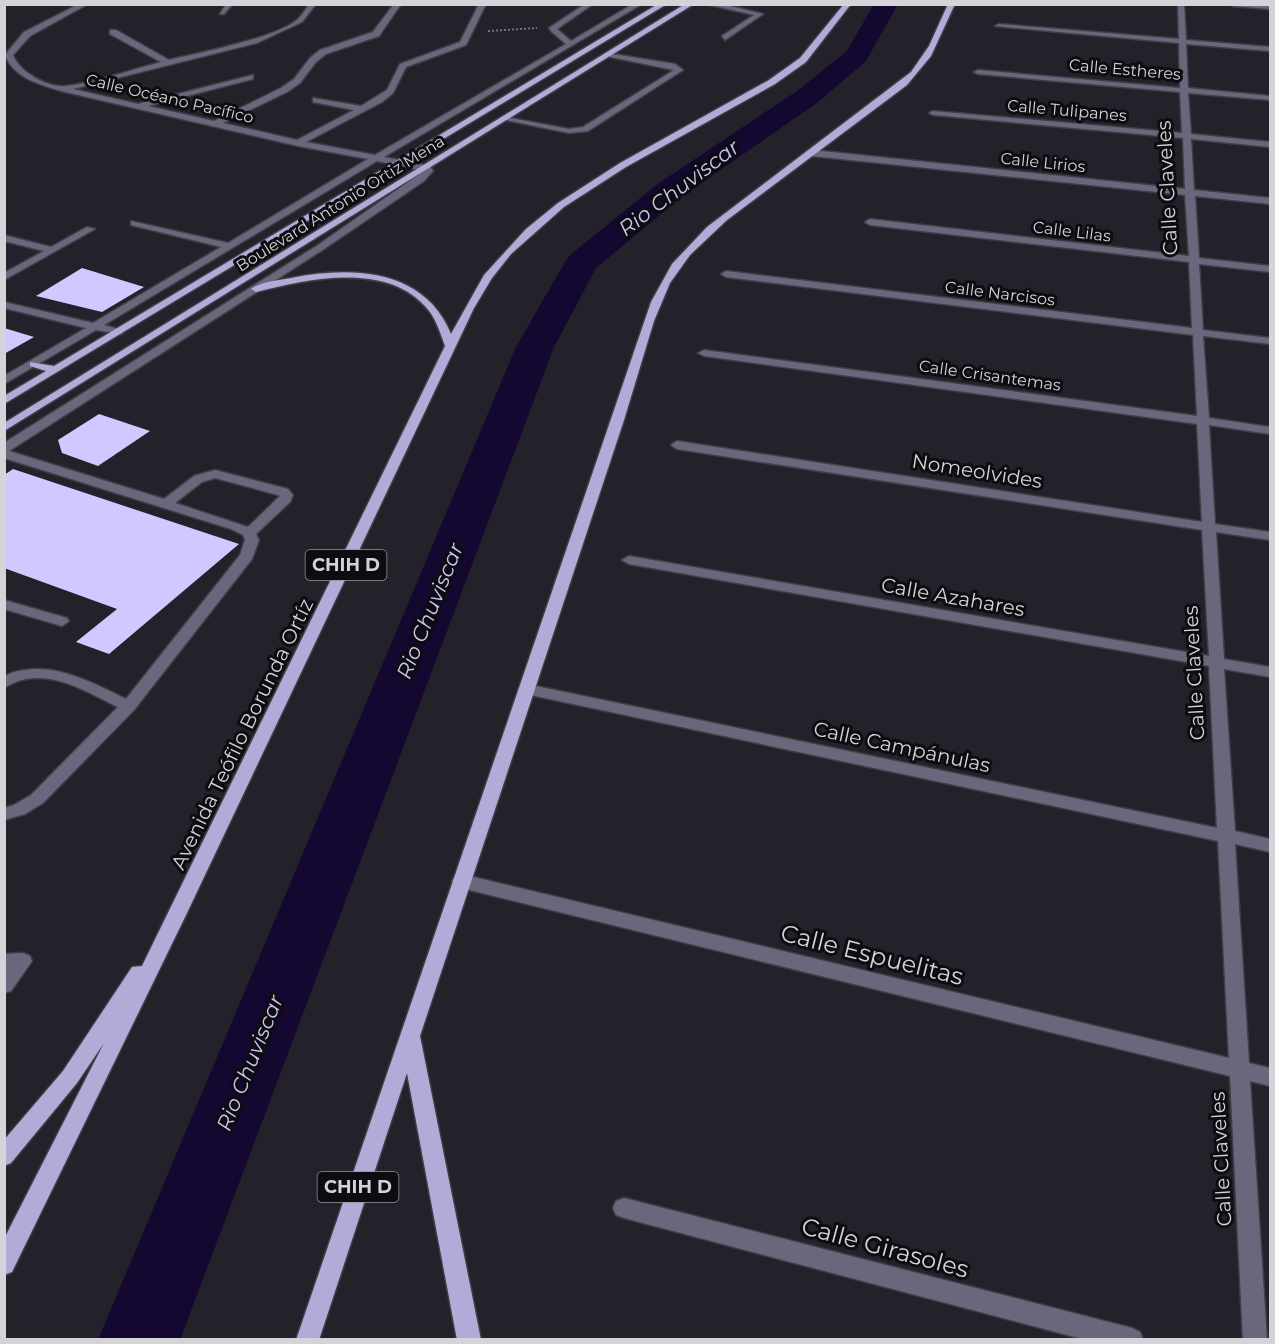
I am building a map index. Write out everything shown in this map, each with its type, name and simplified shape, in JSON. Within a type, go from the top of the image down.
[{"type":"main road","name":"Boulevard Antonio Ortiz Mena","points":[[4,401],[664,4]]},
{"type":"main road","name":"Boulevard Antonio Ortiz Mena","points":[[4,428],[692,4]]},
{"type":"main road","name":"Avenida Teófilo Borunda Ortíz","points":[[4,1264],[177,915],[469,308],[488,278],[529,231],[593,182],[772,82],[803,60],[819,44],[848,4]]},
{"type":"main road","name":"CHIH D","points":[[308,1340],[409,1034],[618,420],[650,316],[662,290],[677,265],[700,239],[904,83],[920,68],[940,35],[952,4]]},
{"type":"main road","points":[[256,289],[316,275],[349,274],[384,280],[412,292],[430,305],[439,317],[451,346]]},
{"type":"main road","points":[[34,364],[55,370]]},
{"type":"main road","points":[[4,1156],[70,1077],[177,915]]},
{"type":"main road","points":[[409,1034],[469,1340]]},
{"type":"street","name":"Calle Océano Pacífico","points":[[85,4],[27,34],[9,55],[11,62],[20,73],[64,89],[136,107],[217,123],[298,143],[427,168]]},
{"type":"street","points":[[222,13],[230,4]]},
{"type":"street","points":[[64,89],[278,33],[300,21],[313,4]]},
{"type":"street","points":[[217,123],[284,90],[297,81],[313,60],[323,52],[376,34],[398,4]]},
{"type":"street","points":[[298,143],[362,110],[390,91],[403,66],[463,43],[483,4]]},
{"type":"street","points":[[571,44],[554,32],[553,28],[590,4]]},
{"type":"street","name":"Boulevard Antonio Ortiz Mena","points":[[4,381],[376,158],[639,4]]},
{"type":"street","points":[[709,4],[760,14],[725,38]]},
{"type":"street","name":"Calle Claveles","points":[[1181,4],[1181,42],[1255,1340]]},
{"type":"street","points":[[1233,4],[1270,7]]},
{"type":"street","points":[[999,26],[1270,49]]},
{"type":"street","points":[[113,32],[168,63]]},
{"type":"street","points":[[505,119],[569,131],[585,129],[678,70],[675,66],[610,55]]},
{"type":"street","name":"Calle Estheres","points":[[978,72],[1270,98]]},
{"type":"street","points":[[136,107],[250,77]]},
{"type":"street","points":[[316,100],[362,110]]},
{"type":"street","name":"Calle Tulipanes","points":[[933,113],[1270,144]]},
{"type":"street","name":"Calle Lirios","points":[[812,153],[1270,201]]},
{"type":"street","points":[[4,452],[421,179],[428,173],[427,168]]},
{"type":"street","name":"Calle Lilas","points":[[870,222],[1270,269]]},
{"type":"street","points":[[134,223],[230,246]]},
{"type":"street","points":[[4,277],[90,229]]},
{"type":"street","points":[[4,238],[52,250]]},
{"type":"street","name":"Calle Narcisos","points":[[726,274],[1270,341]]},
{"type":"street","points":[[5,306],[118,332]]},
{"type":"street","name":"Calle Crisantemas","points":[[704,353],[1270,430]]},
{"type":"street","name":"Nomeolvides","points":[[677,445],[1270,536]]},
{"type":"street","points":[[4,452],[236,526],[249,533],[252,540],[247,556],[129,706],[37,800],[19,810],[4,814]]},
{"type":"street","points":[[165,505],[198,480],[215,474],[287,495],[249,533]]},
{"type":"street","name":"Calle Azahares","points":[[629,560],[1270,672]]},
{"type":"street","points":[[4,604],[62,621]]},
{"type":"street","points":[[4,682],[23,674],[36,672],[48,674],[79,684],[129,706]]},
{"type":"street","name":"Calle Campánulas","points":[[526,689],[1270,845]]},
{"type":"street","name":"Calle Espuelitas","points":[[461,881],[1270,1077]]},
{"type":"street","points":[[4,962],[23,961],[4,986]]},
{"type":"street","name":"Calle Girasoles","points":[[624,1208],[1132,1340]]},
{"type":"path","points":[[467,34],[497,29],[553,28]]},
{"type":"building","points":[[82,268],[144,287],[102,312],[36,296]]},
{"type":"building","points":[[4,328],[34,337],[4,354]]},
{"type":"building","points":[[99,414],[150,431],[98,466],[62,453],[58,440]]},
{"type":"building","points":[[13,469],[239,544],[109,654],[76,642],[117,609],[4,568],[4,475]]},
{"type":"waterway","name":"Rio Chuviscar","points":[[139,1340],[535,347],[582,262],[670,190],[807,97],[857,56],[886,4]]}]
